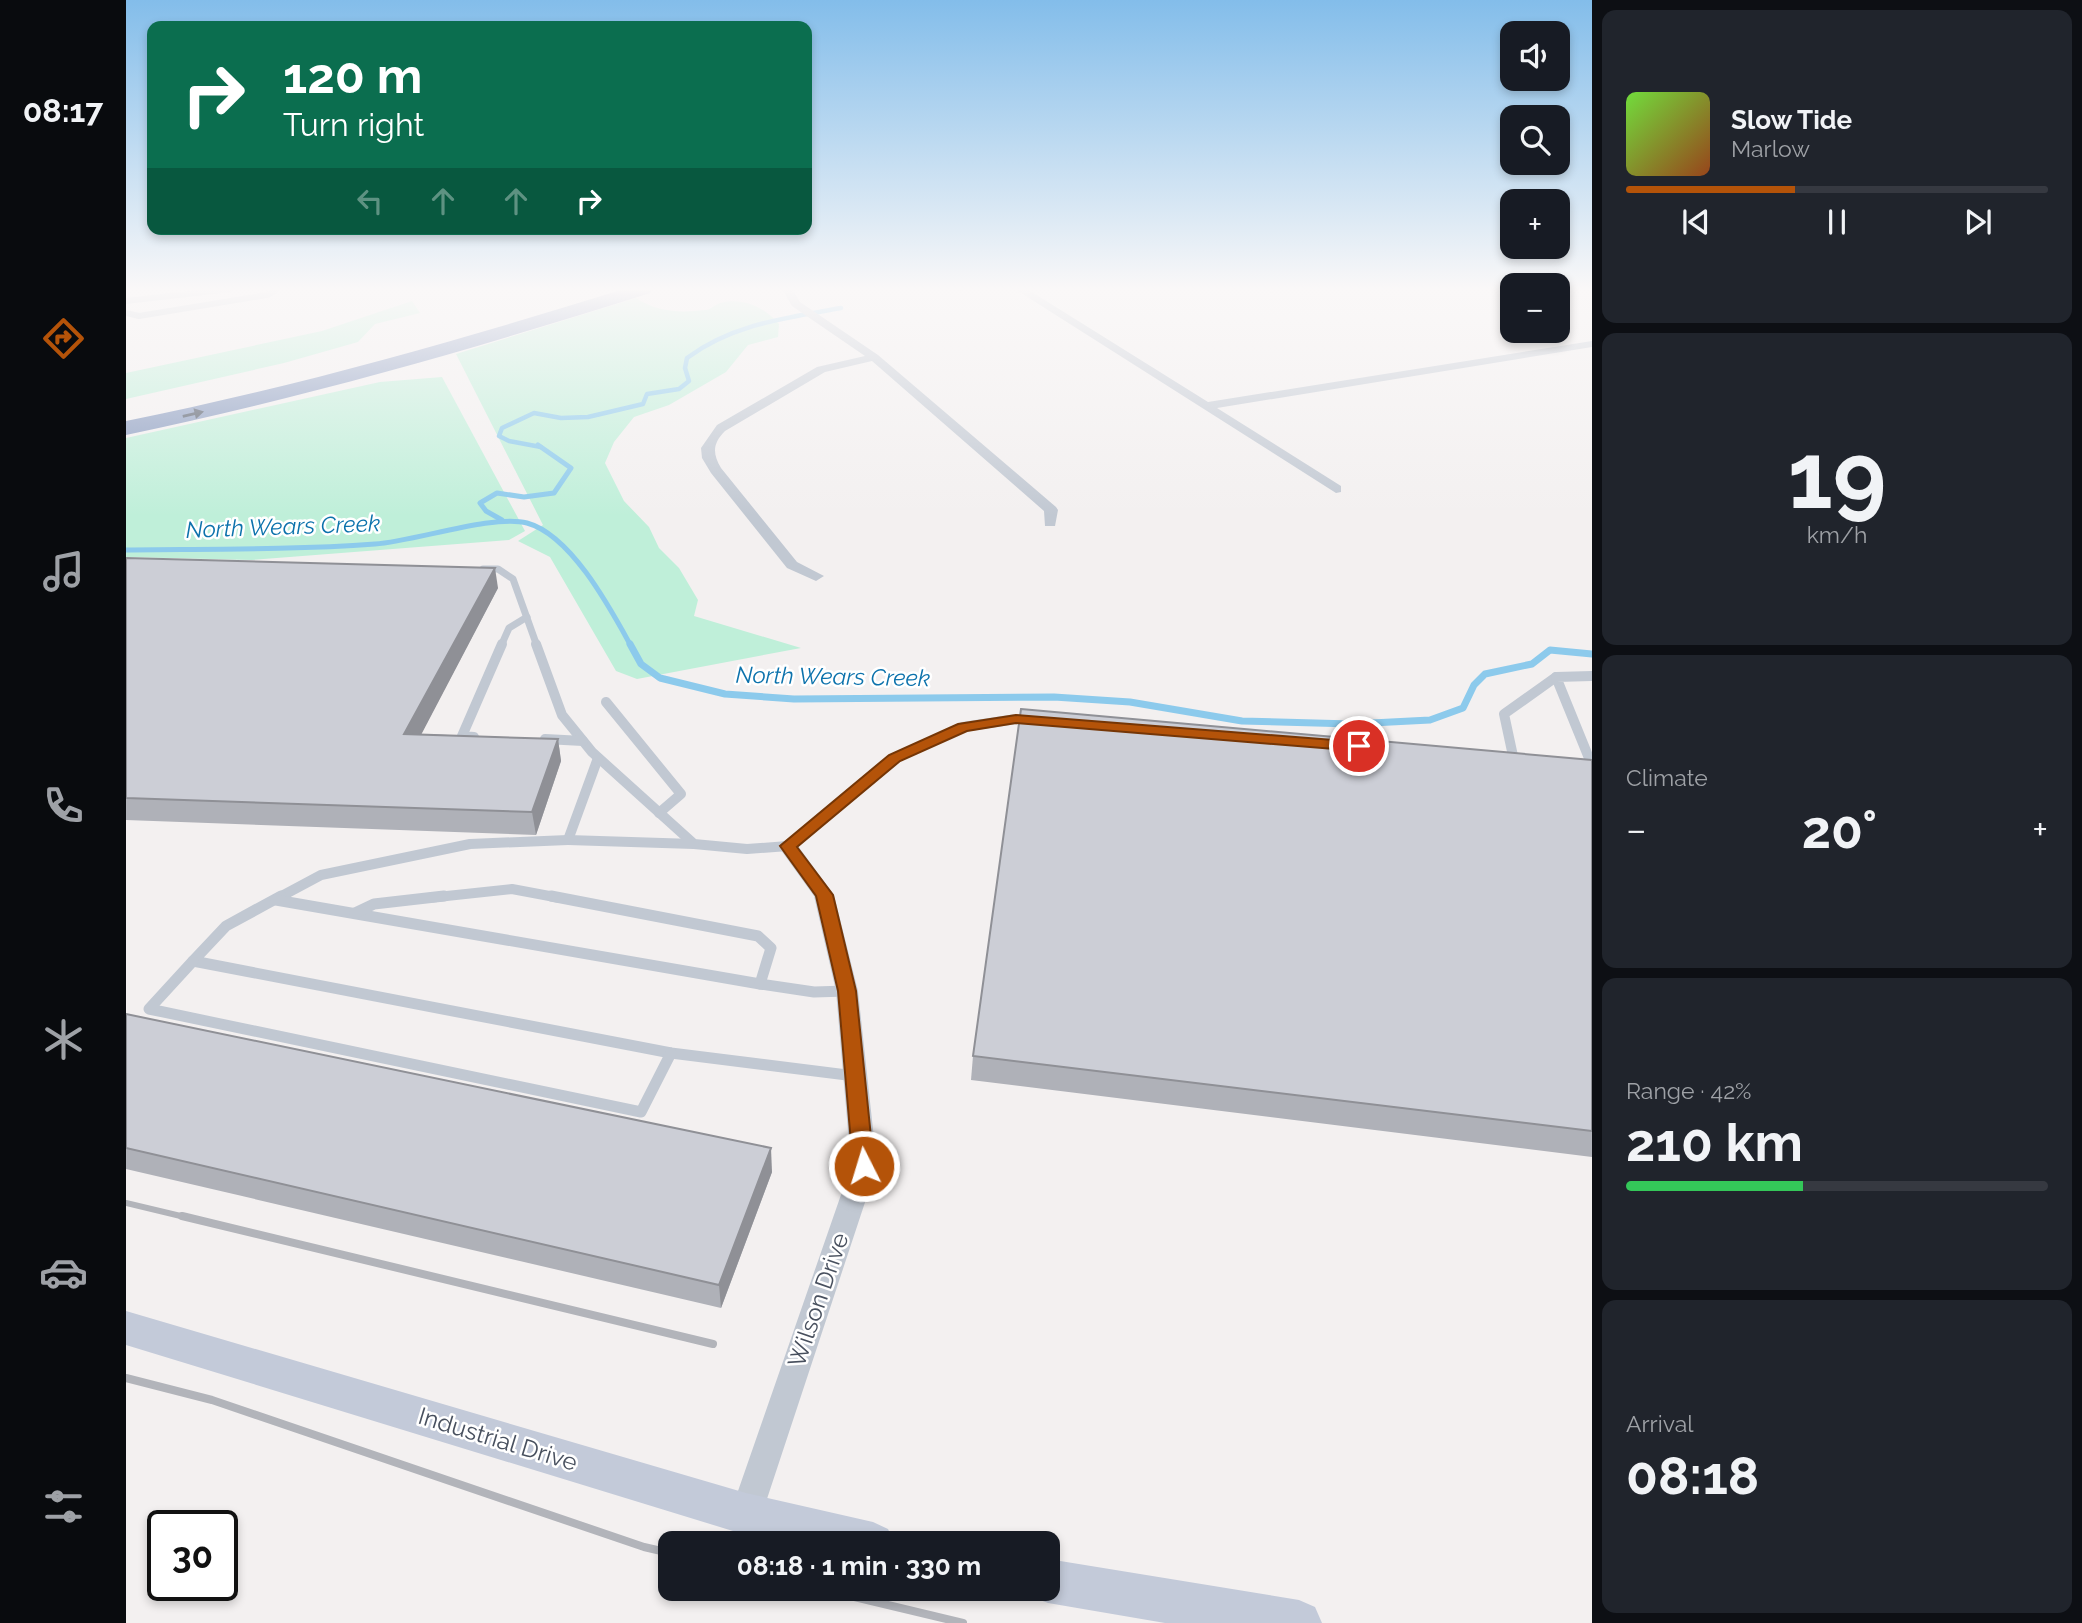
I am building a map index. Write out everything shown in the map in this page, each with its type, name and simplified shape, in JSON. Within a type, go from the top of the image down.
[{"type":"highway","points":[[126,411],[310,365]]},
{"type":"highway","points":[[126,428],[305,389],[390,365]]},
{"type":"main road","name":"Industrial Drive","points":[[126,1328],[746,1514],[818,1531]]},
{"type":"main road","points":[[1060,1583],[1299,1623]]},
{"type":"street","points":[[816,576],[792,565],[708,460],[705,448],[710,438],[721,428],[821,369],[840,365]]},
{"type":"street","points":[[883,365],[1051,510],[1050,523]]},
{"type":"street","points":[[1142,365],[1336,489]]},
{"type":"street","points":[[1208,406],[1463,365]]},
{"type":"street","name":"Wilson Drive","points":[[746,1514],[864,1166],[847,991],[824,895],[788,846]]},
{"type":"lane","points":[[470,568],[498,569],[513,579],[562,715],[598,758],[694,844]]},
{"type":"lane","points":[[489,737],[462,736],[509,628],[527,617]]},
{"type":"lane","points":[[1513,755],[1504,714],[1556,677],[1592,676]]},
{"type":"lane","points":[[1556,677],[1592,763]]},
{"type":"lane","points":[[606,702],[681,794],[659,813]]},
{"type":"lane","points":[[671,1053],[642,1112],[149,1009],[226,926],[321,875],[470,844],[568,840],[694,844],[747,849],[788,846],[895,758],[963,727],[1016,719],[1042,721]]},
{"type":"lane","points":[[529,739],[583,741]]},
{"type":"lane","points":[[1501,754],[1526,757]]},
{"type":"lane","points":[[568,840],[598,758]]},
{"type":"lane","points":[[1578,761],[1592,763]]},
{"type":"lane","points":[[355,913],[374,904],[512,889],[758,936],[771,948],[760,984]]},
{"type":"lane","points":[[276,900],[760,984],[814,992],[847,991]]},
{"type":"lane","points":[[193,961],[671,1053],[856,1076]]},
{"type":"green space","points":[[165,365],[276,365],[126,399],[126,373]]},
{"type":"green space","points":[[461,365],[732,365],[726,372],[669,405],[634,417],[614,442],[605,463],[624,501],[649,527],[659,548],[679,568],[698,600],[694,616],[801,648],[637,679],[616,671],[550,557],[518,541],[543,525]]},
{"type":"green space","points":[[442,377],[525,531],[509,540],[252,560],[126,557],[126,438],[380,382]]},
{"type":"building","points":[[126,558],[495,568],[404,734],[558,739],[532,812],[126,798]]},
{"type":"building","points":[[1021,709],[1592,760],[1592,1131],[973,1056]]},
{"type":"building","points":[[126,1014],[771,1148],[719,1285],[126,1148]]},
{"type":"waterway","points":[[541,447],[509,441],[499,436],[502,428],[534,413],[561,418],[588,417],[643,404],[647,394],[679,389],[689,381],[686,365]]},
{"type":"waterway","points":[[502,520],[486,511],[480,503],[497,493],[524,497],[554,493],[571,468],[541,447]]},
{"type":"waterway","name":"North Wears Creek","points":[[126,550],[375,544],[495,522],[527,523],[543,530],[574,557],[612,612],[631,646]]},
{"type":"waterway","name":"North Wears Creek","points":[[630,644],[641,664],[660,678],[725,694],[794,699],[1054,697],[1130,702],[1242,721],[1352,724],[1430,720],[1463,708],[1474,685],[1485,674],[1532,664],[1550,650],[1592,654]]},
{"type":"railway","points":[[126,1203],[189,1218]]},
{"type":"railway","points":[[182,1216],[713,1344]]},
{"type":"railway","points":[[126,1378],[212,1400],[658,1550]]},
{"type":"railway","points":[[871,1601],[963,1623]]},
{"type":"route","points":[[864,1166],[850,1003],[824,895],[788,846],[895,758],[963,727],[1016,719],[1359,746]]}]
